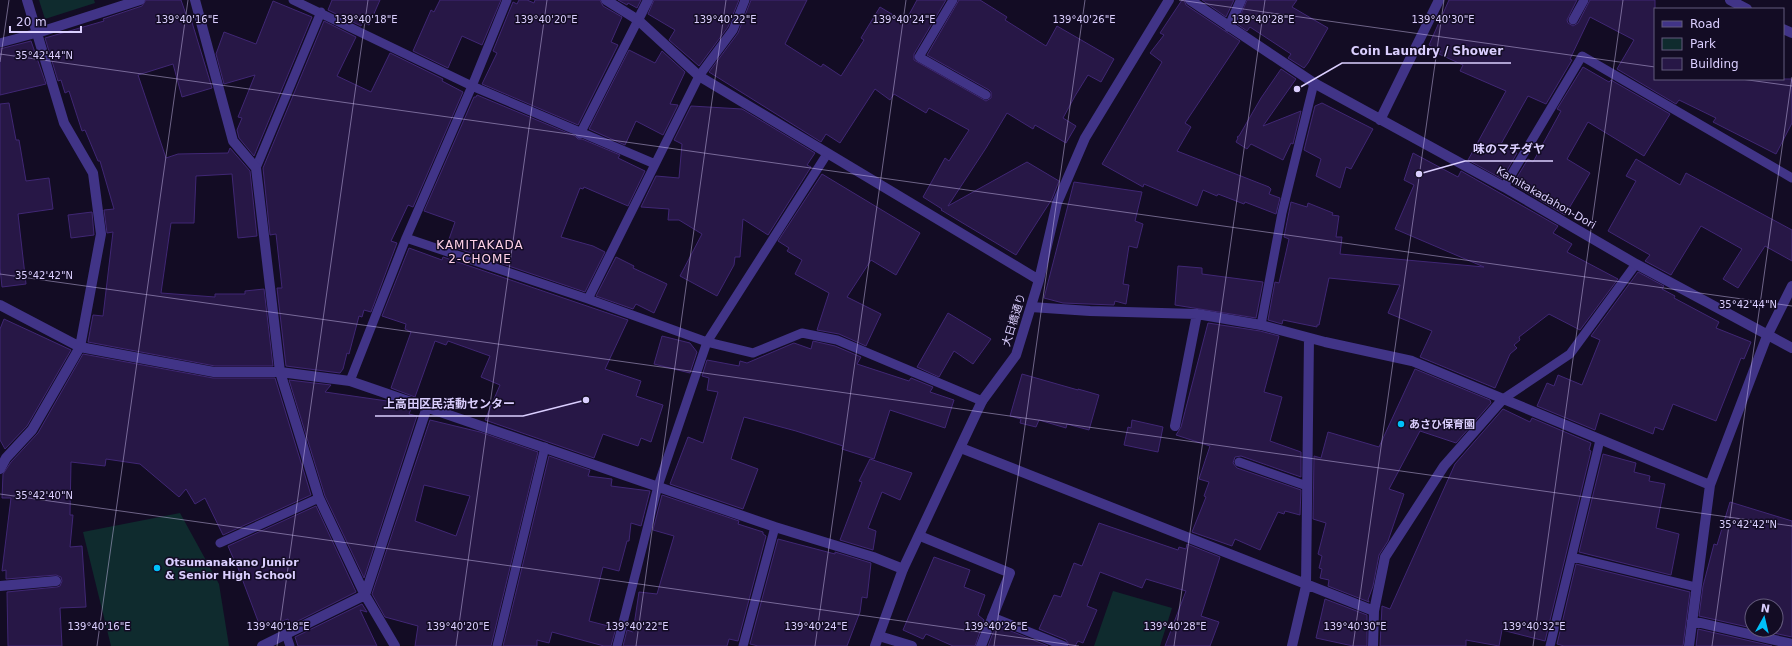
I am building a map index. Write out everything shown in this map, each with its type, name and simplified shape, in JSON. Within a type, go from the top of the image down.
[{"type":"street","points":[[0,469],[3,458],[32,430],[80,347],[101,234],[93,173],[64,123],[27,0]]},
{"type":"street","points":[[37,33],[140,0]]},
{"type":"street","points":[[195,0],[233,141],[256,168],[280,372],[319,498],[365,595],[395,646]]},
{"type":"street","points":[[606,0],[638,20],[699,76],[1038,280]]},
{"type":"street","points":[[638,20],[648,0]]},
{"type":"street","name":"大日橋通り","points":[[875,646],[904,569],[982,402],[1016,355],[1031,307],[1057,202],[1085,138],[1169,0]]},
{"type":"street","name":"Kamitakadahon-Dori","points":[[1190,0],[1314,83],[1504,187],[1636,264],[1767,336],[1792,348]]},
{"type":"street","points":[[1229,27],[1241,0]]},
{"type":"street","points":[[1380,120],[1439,0]]},
{"type":"street","points":[[1730,0],[1745,8]]},
{"type":"street","points":[[1689,646],[1710,485],[1767,336],[1792,286]]},
{"type":"street","points":[[0,305],[80,347],[214,372],[280,372],[350,381],[776,526],[873,557],[904,569]]},
{"type":"street","points":[[1031,307],[1197,314],[1261,325],[1309,338],[1412,361],[1710,485]]},
{"type":"street","points":[[1175,426],[1197,314]]},
{"type":"street","points":[[1292,646],[1306,586],[1309,338]]},
{"type":"street","points":[[1373,646],[1374,611],[1385,557],[1444,466],[1503,400]]},
{"type":"street","points":[[262,646],[365,595],[427,407]]},
{"type":"street","points":[[961,448],[1212,547],[1306,586],[1374,611]]},
{"type":"street","points":[[920,536],[1010,573],[981,646]]},
{"type":"street","points":[[0,586],[56,581]]},
{"type":"street","points":[[1692,621],[1792,644]]},
{"type":"street","points":[[879,636],[912,646]]},
{"type":"lane","points":[[293,0],[321,12],[472,86],[580,134],[655,164]]},
{"type":"lane","points":[[350,381],[406,238],[472,86],[507,0]]},
{"type":"lane","points":[[588,299],[699,76],[733,30],[745,0]]},
{"type":"lane","points":[[953,0],[919,57],[986,95]]},
{"type":"lane","points":[[1573,20],[1584,0]]},
{"type":"lane","points":[[256,168],[321,12]]},
{"type":"lane","points":[[580,134],[638,20]]},
{"type":"lane","points":[[0,43],[37,33]]},
{"type":"lane","points":[[1504,187],[1582,56],[1792,178]]},
{"type":"lane","points":[[1261,325],[1282,213],[1314,83]]},
{"type":"lane","points":[[616,646],[658,486],[707,342],[827,154]]},
{"type":"lane","points":[[406,238],[588,299],[707,342],[753,354],[802,333],[837,340],[982,402]]},
{"type":"lane","points":[[1503,400],[1570,354],[1636,264]]},
{"type":"lane","points":[[1550,646],[1600,440]]},
{"type":"lane","points":[[497,646],[545,447]]},
{"type":"lane","points":[[1239,462],[1307,486]]},
{"type":"lane","points":[[220,543],[319,498]]},
{"type":"lane","points":[[743,646],[776,526]]},
{"type":"lane","points":[[1572,557],[1696,587]]},
{"type":"lane","points":[[992,617],[1064,646]]},
{"type":"lane","points":[[286,634],[290,646]]},
{"type":"green space","points":[[39,0],[94,0],[95,3],[45,19]]},
{"type":"green space","name":"Otsumanakano Junior & Senior High School","points":[[180,513],[219,584],[229,646],[111,646],[83,532]]},
{"type":"green space","points":[[1113,591],[1172,608],[1160,646],[1094,646]]},
{"type":"building","points":[[146,0],[181,0],[188,20],[191,19],[212,88],[182,97],[173,64],[138,75],[166,158],[178,154],[228,153],[230,148],[250,171],[257,236],[238,238],[232,174],[196,176],[194,223],[171,223],[161,293],[215,297],[215,294],[245,294],[245,291],[264,289],[273,366],[215,366],[88,342],[93,315],[103,316],[113,232],[107,233],[104,210],[114,209],[100,161],[98,161],[85,130],[82,131],[69,91],[65,93],[61,80],[58,81],[45,38],[104,21],[103,19],[142,6]]},
{"type":"building","points":[[332,0],[380,0],[369,25],[363,22],[361,26],[328,10]]},
{"type":"building","points":[[440,0],[501,0],[482,45],[462,36],[448,68],[413,51],[431,10],[434,12]]},
{"type":"building","points":[[519,0],[527,0],[534,3],[535,0],[600,0],[603,6],[622,17],[611,42],[618,45],[578,125],[482,84],[497,53],[493,51],[513,2],[517,4]]},
{"type":"building","points":[[618,0],[641,0],[637,8]]},
{"type":"building","points":[[654,0],[739,0],[728,27],[699,66],[669,40],[675,30],[648,14]]},
{"type":"building","points":[[751,0],[807,0],[785,44],[821,67],[823,64],[841,76],[864,40],[861,38],[880,7],[905,22],[917,0],[946,0],[914,54],[914,60],[986,101],[991,98],[991,92],[989,90],[927,55],[959,0],[980,0],[1007,17],[1005,20],[1046,46],[1057,26],[1114,59],[1101,82],[1088,75],[1075,96],[1063,118],[1076,126],[1066,143],[1035,125],[1033,129],[1007,113],[948,206],[1027,162],[1059,181],[1052,199],[1016,255],[941,210],[942,209],[923,197],[945,158],[949,161],[969,130],[929,108],[926,113],[894,94],[890,100],[875,89],[840,143],[826,134],[821,142],[709,72],[738,33]]},
{"type":"building","points":[[1182,0],[1184,0],[1186,5],[1240,41],[1185,123],[1191,127],[1177,151],[1269,187],[1271,189],[1269,194],[1280,198],[1276,214],[1245,202],[1244,204],[1203,190],[1197,206],[1144,184],[1143,187],[1102,164],[1162,62],[1150,53],[1164,35],[1160,33]]},
{"type":"building","points":[[1202,0],[1234,0],[1226,17]]},
{"type":"building","points":[[1247,0],[1297,0],[1292,7],[1328,28],[1304,68],[1288,58],[1291,54],[1250,27],[1247,31],[1237,24]]},
{"type":"building","points":[[1449,0],[1577,0],[1567,20],[1568,23],[1573,26],[1578,23],[1590,0],[1655,0],[1654,80],[1792,79],[1792,123],[1776,154],[1713,122],[1716,118],[1679,100],[1676,104],[1617,69],[1634,40],[1590,17],[1570,59],[1572,60],[1546,104],[1528,96],[1501,144],[1517,153],[1502,179],[1468,160],[1506,91],[1460,71],[1463,65],[1439,54],[1441,51],[1429,45]]},
{"type":"building","points":[[273,1],[312,17],[254,156],[239,138],[237,130],[242,118],[238,117],[255,75],[224,84],[216,54],[224,32],[256,44]]},
{"type":"building","points":[[324,21],[356,37],[337,76],[371,92],[390,53],[443,79],[442,81],[463,92],[413,207],[408,205],[391,241],[397,243],[371,312],[364,310],[362,317],[359,316],[349,354],[347,353],[343,369],[340,373],[286,366],[277,288],[282,288],[276,234],[270,235],[263,168]]},
{"type":"building","points":[[31,41],[46,84],[0,95],[0,49]]},
{"type":"building","points":[[629,50],[655,63],[662,51],[685,72],[670,104],[678,105],[663,135],[636,121],[625,145],[589,129]]},
{"type":"building","points":[[1583,67],[1609,82],[1611,80],[1670,114],[1644,156],[1588,122],[1567,159],[1590,173],[1565,215],[1513,184],[1528,159],[1533,162],[1561,111],[1557,109]]},
{"type":"building","points":[[1281,69],[1296,79],[1263,126],[1301,111],[1293,144],[1291,143],[1283,160],[1251,144],[1247,149],[1236,142],[1237,137],[1261,98]]},
{"type":"building","points":[[477,95],[575,136],[578,139],[582,139],[620,155],[618,158],[645,171],[628,206],[584,187],[583,189],[580,188],[561,237],[593,246],[605,252],[585,292],[447,245],[455,222],[424,211],[474,97]]},
{"type":"building","points":[[9,103],[16,140],[19,140],[26,181],[49,178],[53,209],[18,214],[26,284],[2,287],[0,268],[0,104]]},
{"type":"building","points":[[1322,103],[1373,129],[1351,169],[1346,167],[1340,188],[1316,176],[1321,159],[1304,150],[1315,106]]},
{"type":"building","points":[[691,106],[742,109],[815,153],[807,165],[811,167],[768,235],[743,219],[740,257],[735,257],[734,265],[717,296],[680,276],[702,234],[679,220],[668,220],[669,209],[641,207],[656,176],[679,178],[682,144],[674,140]]},
{"type":"building","points":[[1413,153],[1458,177],[1461,171],[1558,226],[1553,233],[1572,244],[1567,252],[1618,279],[1580,330],[1549,314],[1519,337],[1520,340],[1514,345],[1517,348],[1510,354],[1495,388],[1420,357],[1432,331],[1388,313],[1400,285],[1329,278],[1319,325],[1317,325],[1317,327],[1283,320],[1282,324],[1268,320],[1275,282],[1279,283],[1289,239],[1284,237],[1291,202],[1307,207],[1308,203],[1333,213],[1332,215],[1339,216],[1336,237],[1342,237],[1340,254],[1484,267],[1395,229],[1414,185],[1404,180]]},
{"type":"building","points":[[1636,159],[1680,185],[1686,173],[1792,230],[1792,261],[1765,246],[1738,288],[1723,279],[1742,249],[1701,226],[1671,275],[1645,261],[1650,255],[1608,231],[1636,181],[1626,176]]},
{"type":"building","points":[[822,174],[920,233],[896,275],[871,260],[847,297],[881,314],[866,346],[839,334],[817,330],[829,293],[795,274],[802,260],[787,251],[789,248],[778,241]]},
{"type":"building","points":[[1074,182],[1142,192],[1135,221],[1143,224],[1137,248],[1129,246],[1123,284],[1129,285],[1126,304],[1115,301],[1114,305],[1063,303],[1044,298]]},
{"type":"building","points":[[92,212],[94,235],[71,238],[68,215]]},
{"type":"building","points":[[409,248],[442,260],[443,257],[628,320],[605,369],[641,381],[636,396],[663,405],[651,442],[641,438],[638,446],[603,434],[594,458],[485,420],[500,385],[481,377],[490,356],[448,341],[446,345],[435,341],[415,397],[391,388],[411,332],[405,329],[406,324],[382,316]]},
{"type":"building","points":[[616,257],[634,266],[633,268],[667,284],[654,313],[636,304],[633,309],[596,296]]},
{"type":"building","points":[[1178,266],[1202,268],[1202,274],[1263,282],[1256,318],[1175,305]]},
{"type":"building","points":[[1638,272],[1664,286],[1662,289],[1675,296],[1674,298],[1719,322],[1716,328],[1751,342],[1744,359],[1741,358],[1716,421],[1673,404],[1663,430],[1655,427],[1653,434],[1600,413],[1595,430],[1537,406],[1547,383],[1554,386],[1558,375],[1582,385],[1600,340],[1591,336]]},
{"type":"building","points":[[948,313],[991,339],[973,364],[954,351],[939,377],[917,367]]},
{"type":"building","points":[[4,319],[71,350],[27,426],[5,449],[0,440],[0,329]]},
{"type":"building","points":[[1208,323],[1260,331],[1279,336],[1264,392],[1282,397],[1270,441],[1301,452],[1301,477],[1241,456],[1235,457],[1233,463],[1237,468],[1301,490],[1300,515],[1285,511],[1284,514],[1278,512],[1260,550],[1235,539],[1232,546],[1192,532],[1206,497],[1204,496],[1209,482],[1199,479],[1210,446],[1176,435],[1181,427]]},
{"type":"building","points":[[662,336],[690,343],[697,352],[690,373],[654,364]]},
{"type":"building","points":[[813,341],[835,346],[861,357],[857,364],[909,381],[911,378],[933,387],[930,392],[954,400],[945,428],[890,410],[874,459],[842,449],[843,446],[744,417],[731,459],[758,469],[743,509],[670,484],[688,437],[703,443],[718,392],[707,390],[709,378],[702,376],[707,360],[739,366],[740,361],[747,363],[794,343],[811,349]]},
{"type":"building","points":[[83,354],[213,378],[275,378],[311,495],[223,535],[205,498],[195,504],[186,489],[179,497],[140,464],[106,459],[105,466],[71,462],[70,515],[73,515],[70,547],[82,546],[86,607],[60,608],[62,646],[8,646],[7,592],[57,587],[60,586],[62,581],[61,577],[56,575],[6,579],[6,570],[2,571],[11,498],[2,498],[3,474],[11,462],[38,433]]},
{"type":"building","points":[[1415,369],[1490,400],[1491,403],[1456,443],[1420,431],[1389,489],[1404,494],[1388,541],[1379,555],[1373,586],[1368,600],[1369,602],[1328,586],[1329,580],[1320,578],[1322,569],[1319,568],[1322,556],[1318,554],[1326,523],[1313,519],[1314,456],[1321,458],[1328,432],[1379,447]]},
{"type":"building","points":[[1022,374],[1099,395],[1089,430],[1067,424],[1066,428],[1039,420],[1036,427],[1020,423],[1021,419],[1010,416]]},
{"type":"building","points":[[289,380],[331,385],[325,392],[387,401],[411,409],[409,414],[417,416],[364,578],[325,496]]},
{"type":"building","points":[[1503,409],[1530,422],[1532,418],[1591,443],[1589,450],[1591,451],[1545,641],[1502,630],[1499,646],[1466,640],[1466,646],[1380,646],[1382,606],[1390,609],[1455,464]]},
{"type":"building","points":[[430,420],[480,432],[538,452],[491,646],[415,646],[418,626],[385,617],[372,594]],"holes":[[[424,485],[470,496],[456,536],[415,521]]]},
{"type":"building","points":[[1132,420],[1163,427],[1158,452],[1124,445],[1128,427],[1131,428]]},
{"type":"building","points":[[1603,454],[1636,463],[1634,472],[1650,476],[1649,481],[1665,484],[1656,528],[1679,534],[1671,575],[1579,552]]},
{"type":"building","points":[[549,456],[590,470],[588,476],[612,479],[611,486],[650,491],[641,526],[631,523],[629,541],[627,541],[619,571],[603,567],[589,621],[616,628],[611,646],[604,646],[552,632],[549,643],[537,640],[537,646],[503,646]]},
{"type":"building","points":[[870,459],[912,473],[900,500],[882,492],[868,528],[876,531],[873,550],[840,540],[862,482],[859,481]]},
{"type":"building","points":[[662,495],[739,521],[738,524],[763,532],[766,536],[738,641],[729,639],[727,646],[623,646],[627,630],[633,632],[639,592],[657,594],[674,536],[653,530]]},
{"type":"building","points":[[1730,502],[1792,521],[1792,637],[1784,635],[1784,598],[1744,598],[1744,626],[1699,616],[1703,586],[1714,544],[1717,545]]},
{"type":"building","points":[[316,506],[356,592],[290,625],[288,619],[261,629],[235,560],[228,546]]},
{"type":"building","points":[[1099,523],[1178,550],[1179,547],[1186,549],[1187,544],[1220,557],[1201,616],[1219,622],[1210,646],[1165,646],[1186,591],[1146,579],[1142,588],[1100,572],[1087,606],[1097,610],[1083,643],[1078,641],[1075,646],[1070,646],[1066,640],[1039,629],[1054,595],[1061,597],[1074,563],[1082,566]]},
{"type":"building","points":[[778,539],[835,554],[835,552],[871,563],[867,598],[862,597],[860,612],[847,646],[758,646],[750,644]]},
{"type":"building","points":[[934,557],[970,570],[964,587],[985,595],[978,615],[984,620],[975,646],[953,646],[926,634],[923,639],[903,630]]},
{"type":"building","points":[[1576,564],[1690,592],[1683,646],[1564,646],[1557,644]]},
{"type":"building","points":[[1325,599],[1367,615],[1367,646],[1353,646],[1316,638]]},
{"type":"building","points":[[362,604],[367,612],[360,610],[377,646],[298,646],[295,637]]},
{"type":"building","points":[[996,625],[1048,646],[988,646]]},
{"type":"building","points":[[1698,629],[1772,646],[1696,646]]},
{"type":"place","name":"Coin Laundry / Shower","points":[[1297,89]]},
{"type":"place","name":"味のマチダヤ","points":[[1419,174]]},
{"type":"place","name":"上高田区民活動センター","points":[[586,400]]},
{"type":"place","name":"あさひ保育園","points":[[1401,424]]},
{"type":"place","name":"Otsumanakano Junior & Senior High School","points":[[157,568]]},
{"type":"district","name":"KAMITAKADA 2-CHOME","points":[[480,252]]}]
